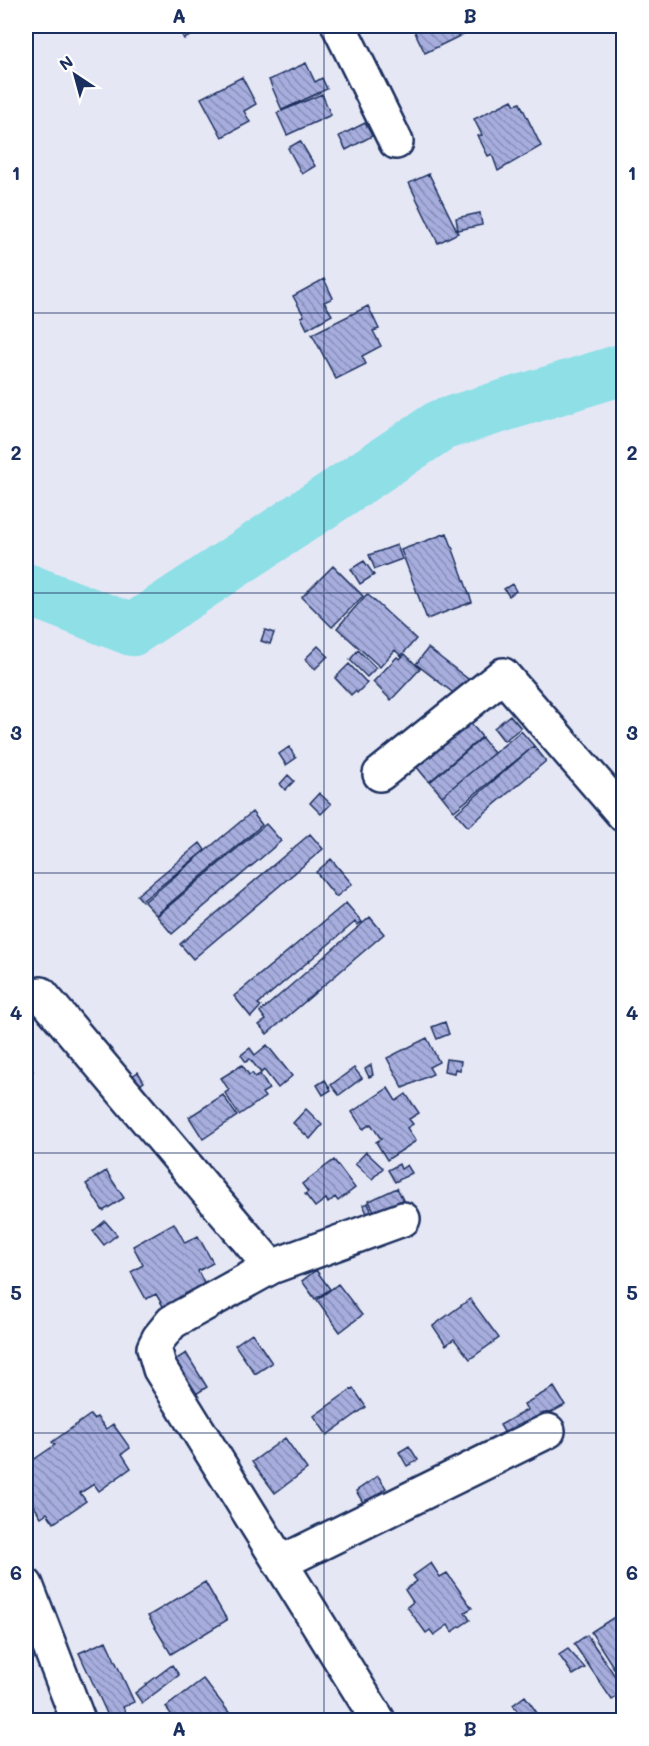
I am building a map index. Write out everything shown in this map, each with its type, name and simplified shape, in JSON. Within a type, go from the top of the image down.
[{"type":"street","points":[[339,26],[396,142]]},
{"type":"street","points":[[381,774],[503,675],[624,815]]},
{"type":"street","points":[[41,994],[271,1267]]},
{"type":"street","points":[[378,1720],[160,1369],[154,1348],[172,1322],[271,1267],[403,1219]]},
{"type":"street","points":[[280,1563],[548,1431]]},
{"type":"street","points":[[26,1585],[78,1720]]},
{"type":"building","points":[[177,26],[208,26],[208,27],[184,39]]},
{"type":"building","points":[[412,26],[480,26],[425,53]]},
{"type":"building","points":[[306,63],[315,82],[322,78],[327,89],[282,110],[269,80]]},
{"type":"building","points":[[242,77],[256,104],[244,111],[250,122],[222,137],[201,98]]},
{"type":"building","points":[[322,94],[331,115],[287,135],[277,113]]},
{"type":"building","points":[[512,100],[515,105],[520,103],[541,146],[498,171],[492,154],[488,156],[478,136],[482,135],[474,119]]},
{"type":"building","points":[[365,123],[372,136],[346,150],[339,136]]},
{"type":"building","points":[[300,141],[315,166],[302,174],[288,148]]},
{"type":"building","points":[[429,174],[458,233],[438,243],[409,183]]},
{"type":"building","points":[[480,213],[482,225],[458,230],[456,218]]},
{"type":"building","points":[[324,279],[333,298],[324,302],[332,315],[307,329],[301,317],[304,316],[293,296]]},
{"type":"building","points":[[368,306],[379,329],[373,331],[381,346],[362,356],[366,364],[336,379],[312,334]]},
{"type":"building","points":[[447,533],[472,602],[427,619],[401,550]]},
{"type":"building","points":[[397,545],[402,559],[375,569],[369,555]]},
{"type":"building","points":[[364,561],[374,575],[360,584],[351,569]]},
{"type":"building","points":[[333,566],[363,596],[332,627],[302,597]]},
{"type":"building","points":[[512,584],[516,591],[509,596],[504,589]]},
{"type":"building","points":[[367,594],[416,639],[401,656],[395,650],[380,667],[337,628]]},
{"type":"building","points":[[265,630],[274,633],[270,644],[261,641]]},
{"type":"building","points":[[318,646],[328,656],[315,669],[305,659]]},
{"type":"building","points":[[428,648],[468,679],[456,695],[416,664]]},
{"type":"building","points":[[358,650],[376,668],[367,677],[350,660]]},
{"type":"building","points":[[405,654],[420,669],[391,700],[373,682],[397,657],[400,659]]},
{"type":"building","points":[[349,664],[367,683],[357,693],[355,691],[351,695],[335,678]]},
{"type":"building","points":[[510,715],[521,728],[504,741],[494,728]]},
{"type":"building","points":[[469,721],[482,737],[429,782],[416,766]]},
{"type":"building","points":[[521,731],[534,746],[454,811],[442,796]]},
{"type":"building","points":[[482,738],[494,753],[442,796],[430,782]]},
{"type":"building","points":[[534,746],[546,761],[468,827],[456,813]]},
{"type":"building","points":[[289,747],[296,758],[286,765],[279,754]]},
{"type":"building","points":[[288,775],[294,781],[285,790],[280,784]]},
{"type":"building","points":[[319,793],[331,804],[321,814],[310,803]]},
{"type":"building","points":[[252,812],[262,825],[156,915],[144,902]]},
{"type":"building","points":[[266,824],[281,841],[172,934],[157,916]]},
{"type":"building","points":[[310,834],[323,849],[193,959],[180,944]]},
{"type":"building","points":[[200,843],[205,850],[142,901],[137,895]]},
{"type":"building","points":[[331,859],[352,884],[336,897],[316,872]]},
{"type":"building","points":[[346,903],[362,922],[357,925],[355,922],[258,1004],[261,1006],[251,1017],[234,996]]},
{"type":"building","points":[[370,917],[384,934],[267,1034],[259,1025],[266,1020],[260,1012]]},
{"type":"building","points":[[445,1022],[449,1034],[437,1039],[432,1027]]},
{"type":"building","points":[[427,1038],[439,1062],[429,1067],[433,1074],[403,1088],[387,1058]]},
{"type":"building","points":[[267,1045],[292,1076],[278,1088],[264,1070],[261,1073],[250,1059],[246,1062],[241,1055],[250,1048],[255,1055]]},
{"type":"building","points":[[26,1054],[33,1071],[26,1074]]},
{"type":"building","points":[[446,1059],[461,1061],[460,1070],[455,1069],[454,1073],[444,1071]]},
{"type":"building","points":[[242,1065],[249,1075],[252,1073],[255,1077],[260,1074],[269,1089],[262,1093],[265,1097],[239,1115],[225,1093],[229,1090],[221,1078]]},
{"type":"building","points":[[371,1065],[373,1075],[369,1077],[365,1069]]},
{"type":"building","points":[[354,1068],[362,1078],[339,1095],[331,1085]]},
{"type":"building","points":[[138,1072],[144,1082],[135,1088],[129,1078]]},
{"type":"building","points":[[325,1080],[331,1090],[323,1095],[317,1085]]},
{"type":"building","points":[[388,1088],[396,1101],[406,1094],[419,1113],[409,1119],[413,1124],[407,1128],[416,1141],[387,1160],[376,1142],[381,1139],[371,1124],[363,1129],[352,1112]]},
{"type":"building","points":[[223,1095],[237,1116],[203,1139],[189,1117]]},
{"type":"building","points":[[306,1109],[322,1125],[310,1139],[293,1123]]},
{"type":"building","points":[[366,1152],[383,1168],[372,1179],[355,1164]]},
{"type":"building","points":[[334,1160],[355,1188],[338,1201],[335,1197],[328,1203],[326,1199],[315,1207],[305,1194],[308,1192],[302,1184]]},
{"type":"building","points":[[399,1164],[401,1169],[407,1165],[412,1173],[395,1182],[388,1170]]},
{"type":"building","points":[[106,1171],[124,1198],[103,1211],[86,1184]]},
{"type":"building","points":[[397,1188],[403,1200],[375,1213],[369,1201]]},
{"type":"building","points":[[368,1203],[372,1213],[368,1215],[363,1205]]},
{"type":"building","points":[[105,1221],[117,1235],[104,1245],[93,1231]]},
{"type":"building","points":[[174,1223],[185,1243],[198,1236],[213,1263],[198,1271],[208,1291],[167,1313],[156,1294],[146,1299],[131,1272],[143,1265],[133,1246]]},
{"type":"building","points":[[316,1270],[330,1289],[315,1299],[302,1281]]},
{"type":"building","points":[[338,1284],[362,1315],[340,1332],[317,1300]]},
{"type":"building","points":[[470,1299],[499,1338],[470,1359],[454,1339],[446,1345],[433,1326]]},
{"type":"building","points":[[252,1333],[272,1363],[255,1374],[235,1345]]},
{"type":"building","points":[[186,1353],[207,1387],[196,1394],[175,1360]]},
{"type":"building","points":[[554,1387],[565,1405],[507,1437],[500,1425],[527,1410],[524,1404]]},
{"type":"building","points":[[353,1388],[366,1407],[327,1435],[314,1416]]},
{"type":"building","points":[[90,1415],[93,1419],[97,1417],[106,1429],[113,1424],[130,1448],[122,1454],[131,1468],[99,1491],[94,1484],[80,1493],[86,1501],[54,1523],[47,1513],[41,1517],[26,1494],[26,1486],[30,1483],[26,1477],[26,1465],[55,1445],[52,1442]]},
{"type":"building","points":[[285,1438],[307,1469],[275,1493],[252,1462]]},
{"type":"building","points":[[409,1446],[418,1460],[407,1466],[399,1452]]},
{"type":"building","points":[[378,1476],[386,1488],[364,1504],[356,1491]]},
{"type":"building","points":[[431,1563],[440,1577],[447,1573],[472,1608],[465,1612],[470,1620],[452,1632],[448,1625],[434,1635],[430,1630],[426,1633],[407,1607],[413,1602],[405,1590],[417,1581],[413,1576]]},
{"type":"building","points":[[205,1582],[227,1620],[171,1654],[148,1616]]},
{"type":"building","points":[[619,1614],[624,1621],[624,1684],[591,1632]]},
{"type":"building","points":[[587,1635],[624,1689],[624,1692],[612,1700],[574,1644]]},
{"type":"building","points":[[106,1641],[134,1702],[123,1707],[129,1720],[110,1720],[79,1653]]},
{"type":"building","points":[[568,1649],[585,1668],[573,1675],[559,1655]]},
{"type":"building","points":[[172,1665],[179,1675],[142,1703],[135,1693]]},
{"type":"building","points":[[203,1679],[235,1720],[175,1720],[166,1707]]},
{"type":"building","points":[[525,1696],[540,1717],[535,1720],[524,1720],[513,1705]]},
{"type":"waterway","points":[[26,589],[132,630],[441,425],[624,369]]}]
